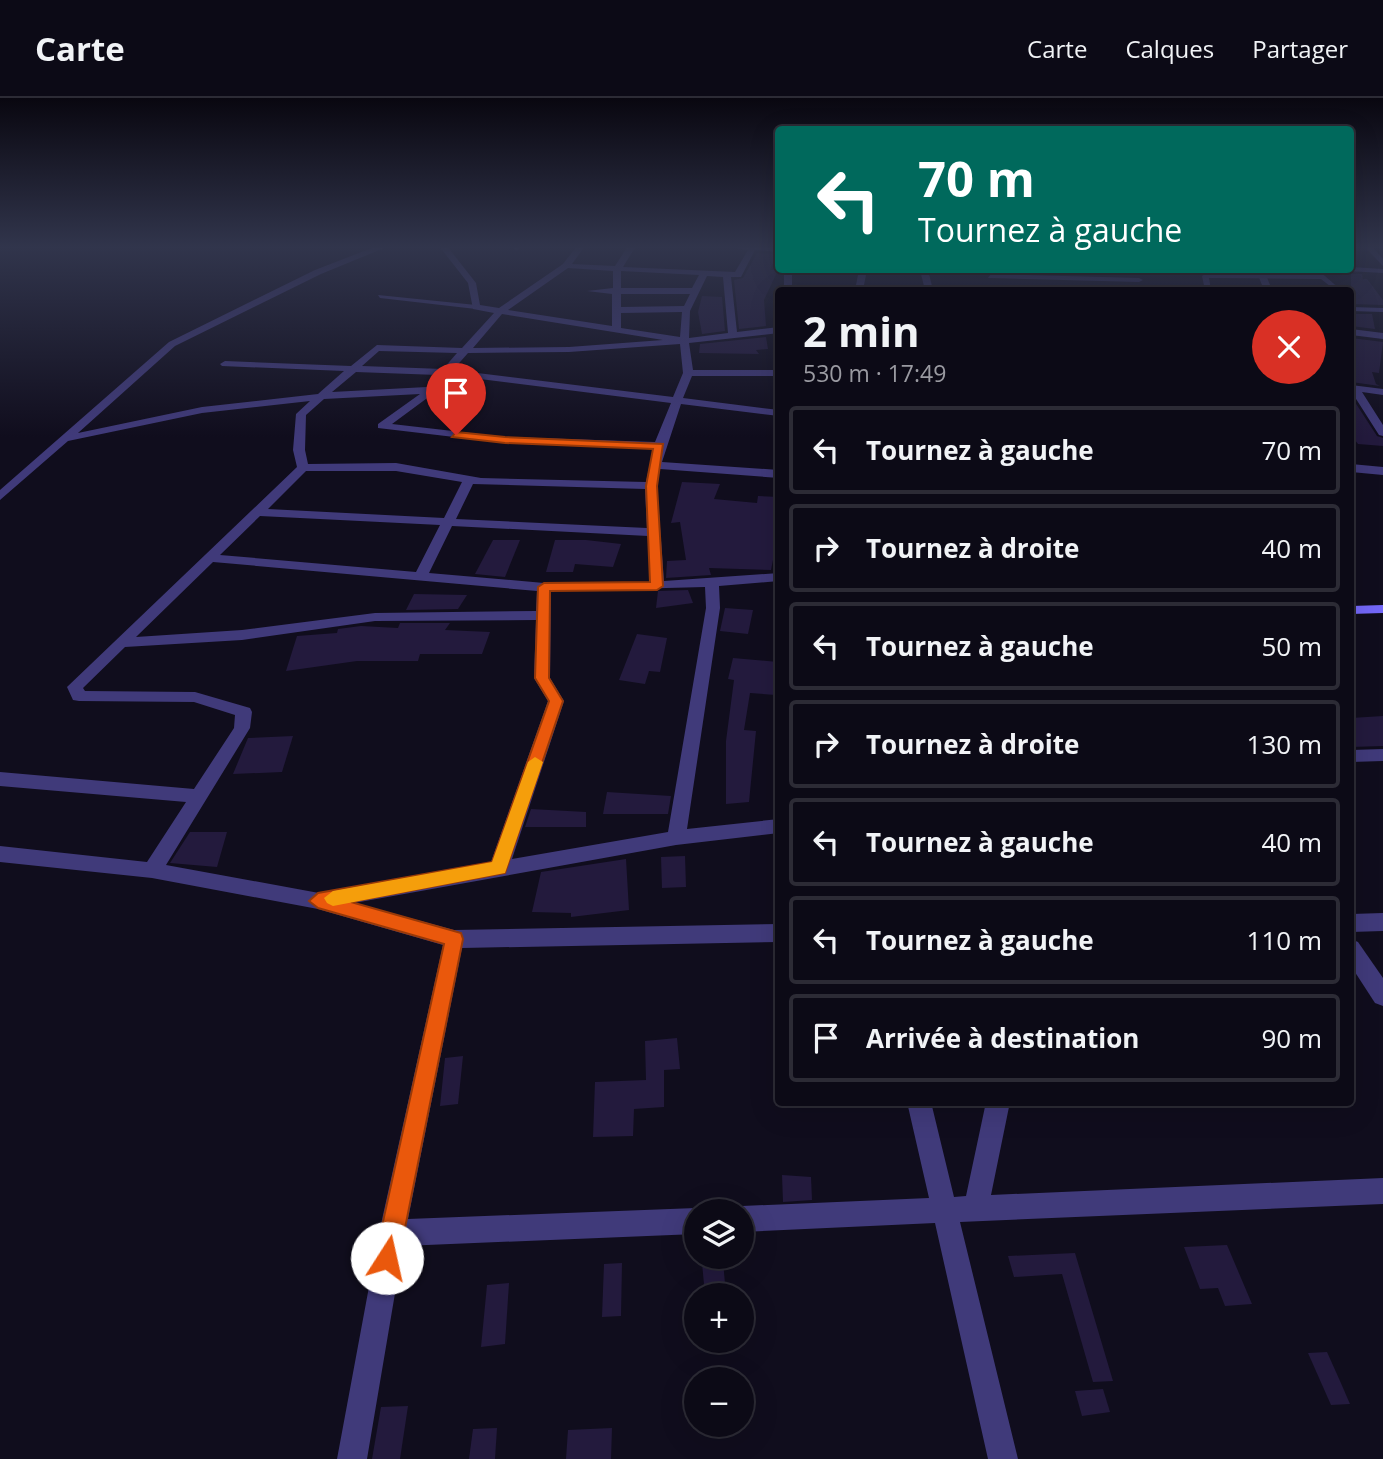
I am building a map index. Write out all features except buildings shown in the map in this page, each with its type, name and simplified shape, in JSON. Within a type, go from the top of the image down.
[{"type":"street","points":[[0,496],[172,344],[241,310]]},
{"type":"street","points":[[488,310],[684,341]]},
{"type":"street","points":[[503,310],[430,390],[382,426],[505,440],[659,446]]},
{"type":"street","points":[[616,330],[617,310],[651,310]]},
{"type":"street","points":[[657,586],[651,486],[659,446],[688,373],[684,341],[687,310]]},
{"type":"street","points":[[730,310],[733,335]]},
{"type":"street","points":[[303,468],[299,450],[301,414],[377,348],[463,352],[611,350],[775,330]]},
{"type":"street","points":[[1354,332],[1383,336]]},
{"type":"street","points":[[225,364],[444,372],[775,412]]},
{"type":"street","points":[[688,373],[775,373]]},
{"type":"street","points":[[1354,388],[1383,391]]},
{"type":"street","points":[[1354,389],[1382,430]]},
{"type":"street","points":[[64,439],[202,410],[321,397],[430,390]]},
{"type":"street","points":[[656,465],[775,474]]},
{"type":"street","points":[[152,870],[242,728],[244,712],[195,697],[79,696],[75,687],[303,468],[396,467],[469,480],[651,486]]},
{"type":"street","points":[[1354,468],[1383,471]]},
{"type":"street","points":[[421,576],[469,480]]},
{"type":"street","points":[[257,512],[366,515],[570,531],[654,532]]},
{"type":"street","points":[[212,558],[544,587],[657,586],[775,578]]},
{"type":"street","points":[[676,838],[713,608],[712,582]]},
{"type":"street","points":[[499,868],[556,701],[542,678],[544,587]]},
{"type":"street","points":[[1354,610],[1383,610]]},
{"type":"street","points":[[121,643],[242,635],[375,617],[543,615]]},
{"type":"street","points":[[1354,756],[1383,755]]},
{"type":"street","points":[[0,779],[199,796]]},
{"type":"street","points":[[318,901],[676,838],[775,826]]},
{"type":"street","points":[[0,854],[152,870],[318,901],[454,939],[775,933]]},
{"type":"street","points":[[1354,923],[1383,922]]},
{"type":"street","points":[[352,1459],[392,1233],[454,939]]},
{"type":"street","points":[[1354,952],[1383,996]]},
{"type":"street","points":[[920,1106],[1003,1459]]},
{"type":"street","points":[[976,1207],[997,1106]]},
{"type":"street","points":[[754,1218],[1383,1191]]},
{"type":"street","points":[[392,1233],[684,1221]]},
{"type":"lane","points":[[1355,310],[1383,310]]},
{"type":"slow traffic","points":[[333,898],[499,868],[535,762]]},
{"type":"route","points":[[387,1258],[454,939],[318,901],[499,868],[556,701],[542,678],[544,587],[657,586],[651,486],[659,446],[505,440],[456,435]]}]
